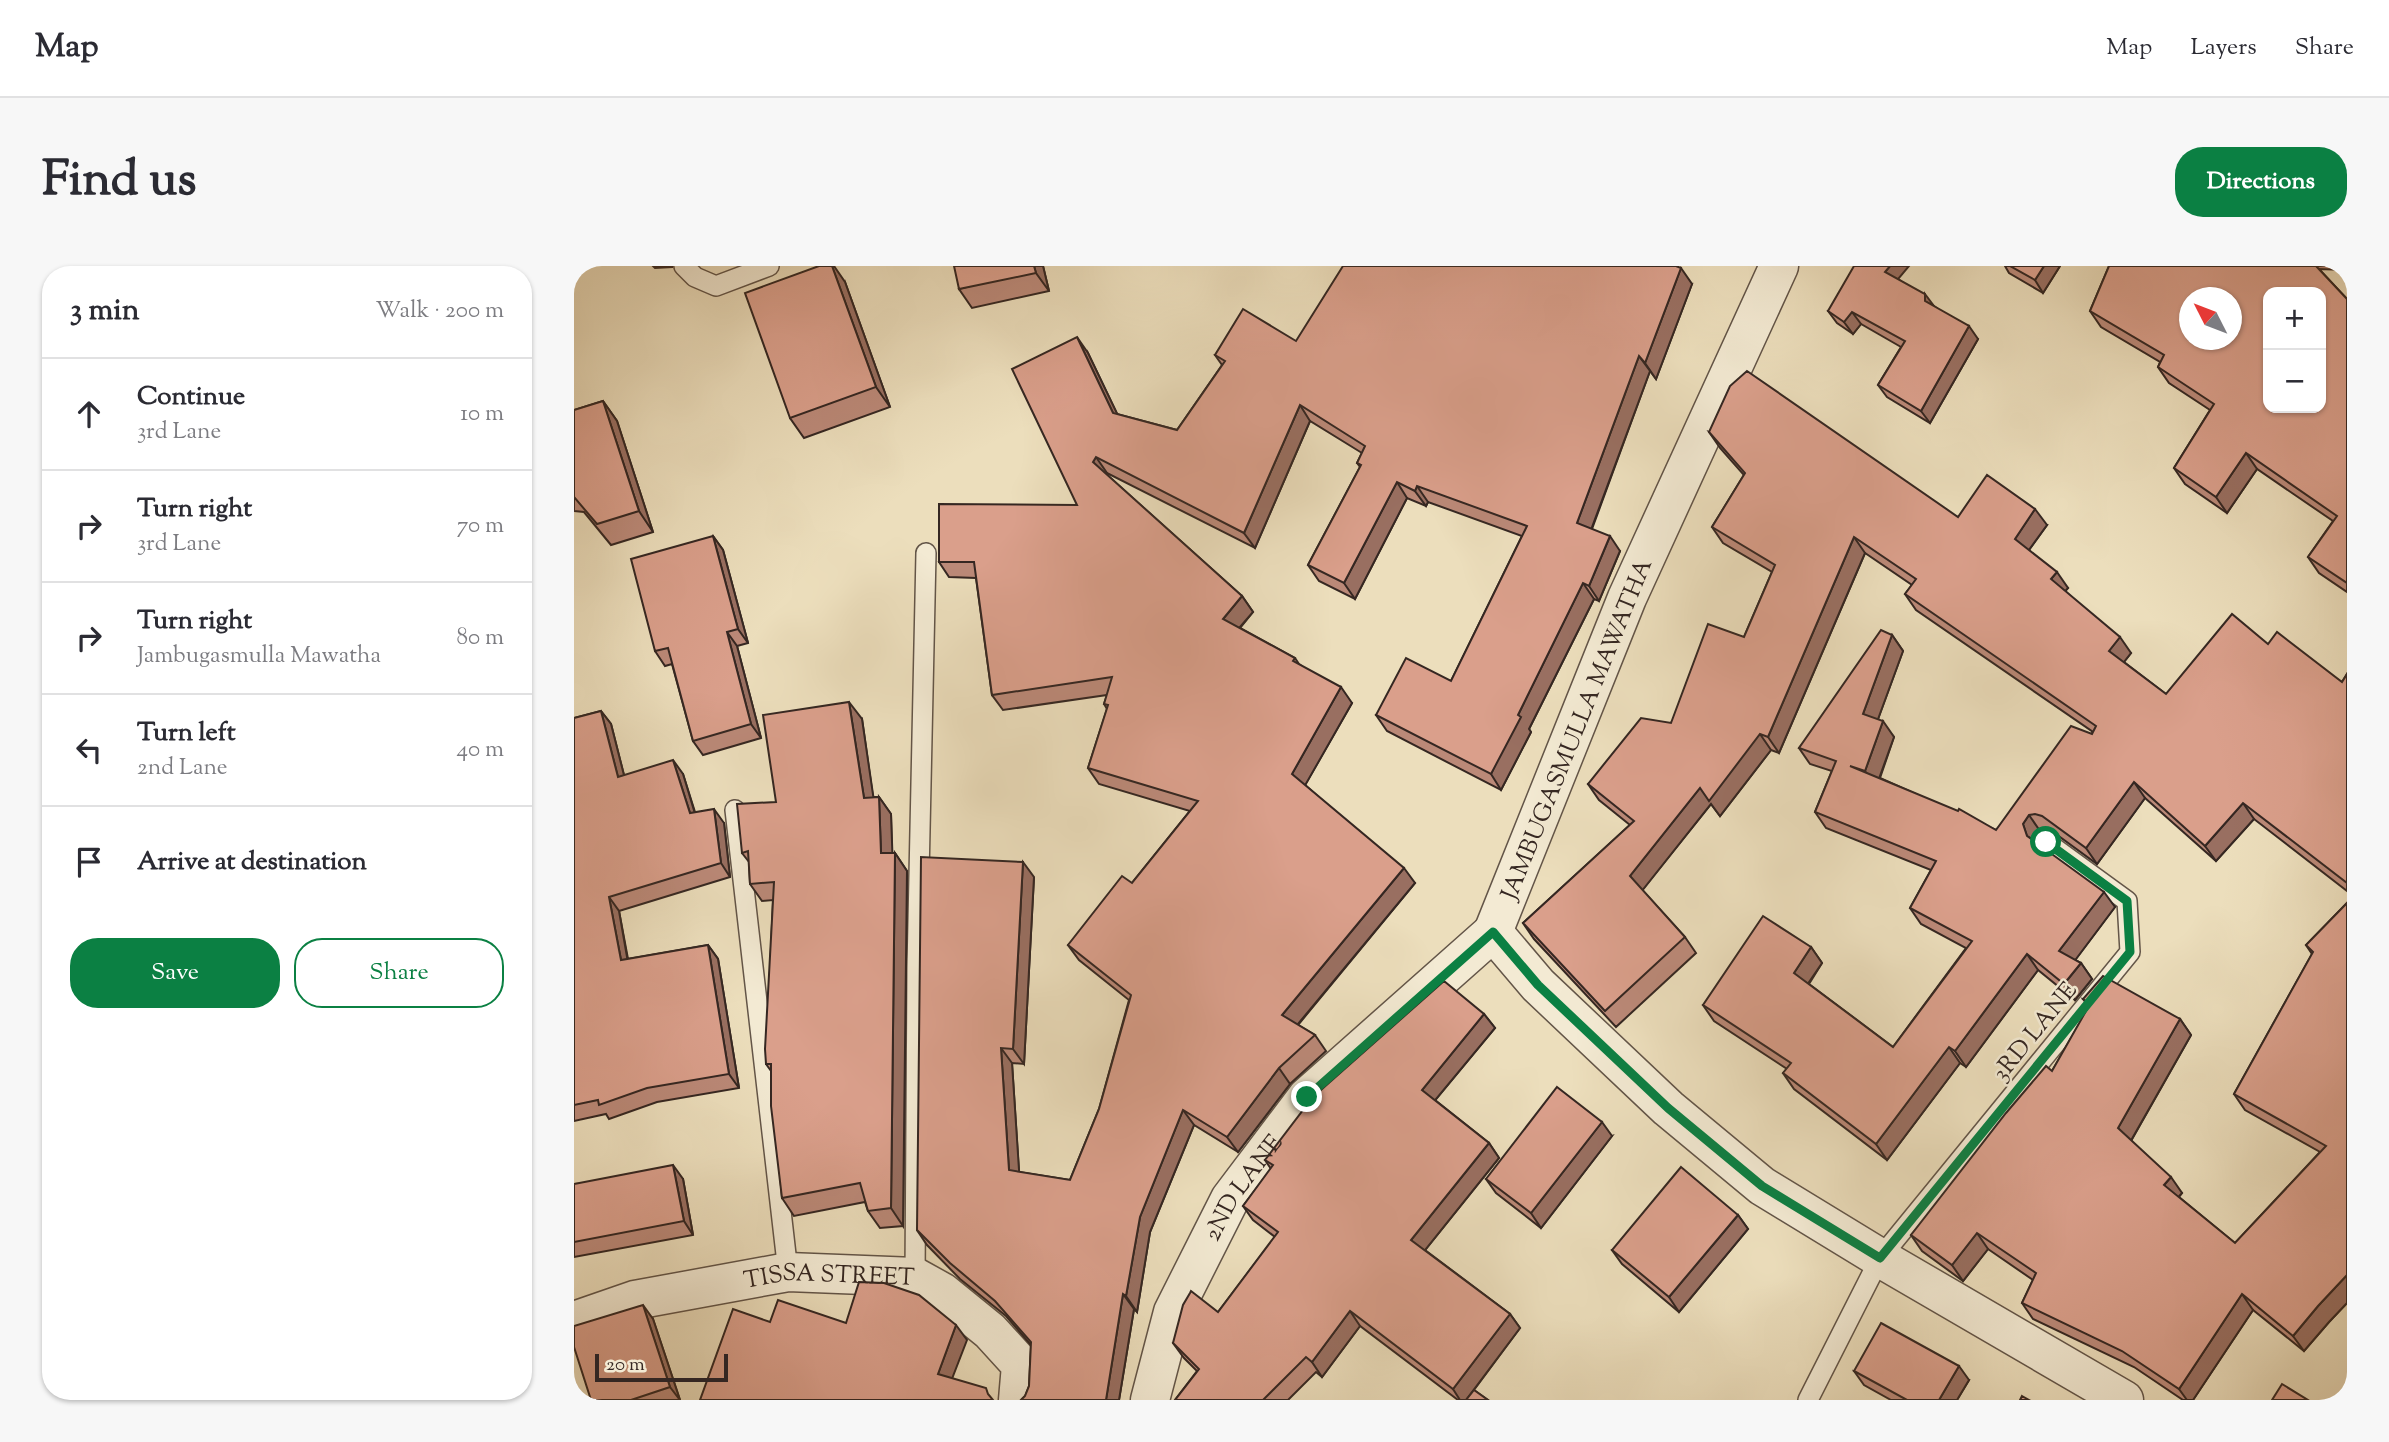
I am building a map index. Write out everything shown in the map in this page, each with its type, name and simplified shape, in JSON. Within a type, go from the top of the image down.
[{"type":"street","name":"JAMBUGASMULLA MAWATHA","points":[[1779,266],[1627,598],[1493,932],[1538,985],[1668,1108],[1762,1186],[2124,1400]]},
{"type":"street","name":"2ND LANE","points":[[1150,1400],[1173,1312],[1230,1199],[1307,1097],[1493,932]]},
{"type":"street","name":"TISSA STREET","points":[[574,1321],[635,1300],[788,1272],[915,1277],[942,1292],[990,1331],[1021,1365],[1018,1400]]},
{"type":"lane","points":[[684,266],[695,277],[716,286],[769,266]]},
{"type":"lane","points":[[915,1277],[917,968],[926,553]]},
{"type":"lane","points":[[735,810],[788,1272]]},
{"type":"lane","name":"3RD LANE","points":[[1880,1258],[2130,952],[2127,901],[2046,842]]},
{"type":"lane","points":[[1808,1400],[1880,1258]]},
{"type":"building","points":[[819,266],[832,266],[876,387],[790,418],[745,293]]},
{"type":"building","points":[[954,266],[1034,266],[1036,273],[959,289]]},
{"type":"building","points":[[1343,266],[1681,268],[1645,363],[1639,356],[1577,523],[1610,536],[1589,586],[1583,583],[1518,715],[1521,717],[1491,774],[1376,715],[1406,658],[1451,681],[1527,526],[1417,486],[1415,491],[1397,482],[1344,583],[1308,565],[1361,465],[1357,463],[1365,446],[1300,405],[1244,533],[1096,457],[1093,462],[1242,596],[1223,619],[1295,658],[1293,661],[1341,687],[1292,774],[1404,868],[1282,1015],[1315,1035],[1279,1068],[1227,1137],[1183,1110],[1140,1217],[1126,1296],[1123,1294],[1106,1400],[1021,1400],[1029,1386],[1031,1342],[995,1301],[950,1263],[917,1230],[921,857],[1023,862],[1013,1049],[1001,1048],[1009,1170],[1070,1180],[1099,1109],[1131,995],[1068,945],[1122,876],[1132,883],[1198,801],[1088,768],[1108,705],[1104,704],[1112,677],[992,695],[974,562],[939,562],[939,504],[1077,505],[1012,369],[1077,337],[1113,413],[1177,430],[1225,361],[1215,355],[1243,309],[1296,341]]},
{"type":"building","points":[[1854,266],[1890,266],[1885,272],[1925,294],[1925,301],[1969,326],[1921,411],[1878,385],[1905,341],[1852,312],[1844,322],[1828,311]]},
{"type":"building","points":[[2010,266],[2044,266],[2035,280]]},
{"type":"building","points":[[2109,266],[2316,266],[2347,299],[2347,583],[2308,557],[2337,516],[2246,453],[2216,497],[2174,468],[2214,404],[2158,367],[2164,355],[2090,311]]},
{"type":"building","points":[[1747,371],[1958,517],[1987,475],[2035,509],[2015,539],[2057,572],[2051,579],[2120,637],[2109,651],[2166,694],[2232,614],[2268,644],[2277,632],[2342,682],[2347,674],[2347,883],[2243,803],[2205,846],[2134,782],[2086,848],[2042,816],[2029,815],[2023,824],[2027,836],[2104,892],[2059,951],[2081,963],[2064,984],[2027,954],[1955,1051],[1949,1047],[1876,1144],[1783,1073],[1791,1063],[1703,1005],[1763,916],[1811,947],[1794,973],[1893,1047],[1972,941],[1910,908],[1936,861],[1815,812],[1836,761],[1799,748],[1881,630],[1892,635],[1863,714],[1883,721],[1865,771],[1850,766],[1958,811],[1959,809],[1996,830],[2071,726],[2092,734],[2096,726],[1905,594],[1916,579],[1854,537],[1768,737],[1760,734],[1709,801],[1700,788],[1630,876],[1685,937],[1605,1011],[1523,923],[1634,821],[1588,784],[1641,718],[1671,723],[1708,624],[1744,637],[1775,565],[1712,527],[1745,473],[1709,432],[1730,386]]},
{"type":"building","points":[[603,401],[639,511],[597,524],[574,497],[574,410]]},
{"type":"building","points":[[713,536],[738,629],[727,632],[751,724],[693,741],[668,648],[655,651],[631,559]]},
{"type":"building","points":[[849,702],[864,798],[879,797],[881,853],[895,853],[891,1208],[868,1211],[860,1183],[782,1198],[771,1106],[771,1064],[766,1064],[765,1049],[774,882],[750,884],[748,851],[742,853],[737,804],[776,802],[763,715]]},
{"type":"building","points":[[601,711],[618,777],[673,760],[690,813],[714,809],[721,863],[609,897],[621,960],[708,945],[729,1074],[647,1088],[599,1105],[598,1100],[574,1105],[574,718]]},
{"type":"building","points":[[2347,903],[2347,1275],[2293,1336],[2242,1294],[2179,1389],[2122,1351],[2022,1303],[2036,1273],[1977,1233],[1952,1265],[1911,1235],[2046,1066],[2052,1071],[2090,1004],[2083,999],[2103,976],[2180,1019],[2118,1128],[2171,1177],[2164,1185],[2235,1243],[2326,1146],[2234,1094],[2313,952],[2306,945]]},
{"type":"building","points":[[1444,981],[1484,1014],[1422,1090],[1489,1143],[1411,1240],[1510,1314],[1453,1389],[1350,1311],[1312,1362],[1306,1357],[1263,1400],[1175,1400],[1199,1369],[1173,1343],[1183,1305],[1191,1291],[1218,1312],[1278,1232],[1243,1206],[1273,1165],[1265,1160],[1313,1097]]},
{"type":"building","points":[[1557,1087],[1602,1122],[1531,1213],[1486,1179]]},
{"type":"building","points":[[673,1165],[684,1221],[574,1242],[574,1184]]},
{"type":"building","points":[[1681,1167],[1738,1215],[1669,1297],[1612,1250]]},
{"type":"building","points":[[859,1282],[884,1283],[919,1295],[956,1325],[938,1374],[986,1388],[993,1400],[700,1400],[733,1309],[770,1322],[778,1300],[846,1323]]},
{"type":"building","points":[[643,1305],[670,1387],[631,1400],[591,1400],[574,1347],[574,1326]]},
{"type":"building","points":[[1881,1323],[1959,1366],[1939,1400],[1907,1400],[1854,1371]]},
{"type":"building","points":[[2282,1384],[2308,1400],[2272,1400]]},
{"type":"building","points":[[1474,1390],[1488,1400],[1466,1400]]},
{"type":"route","points":[[1307,1097],[1493,932],[1538,985],[1668,1108],[1762,1186],[1880,1258],[2130,952],[2127,901],[2046,842]]}]
